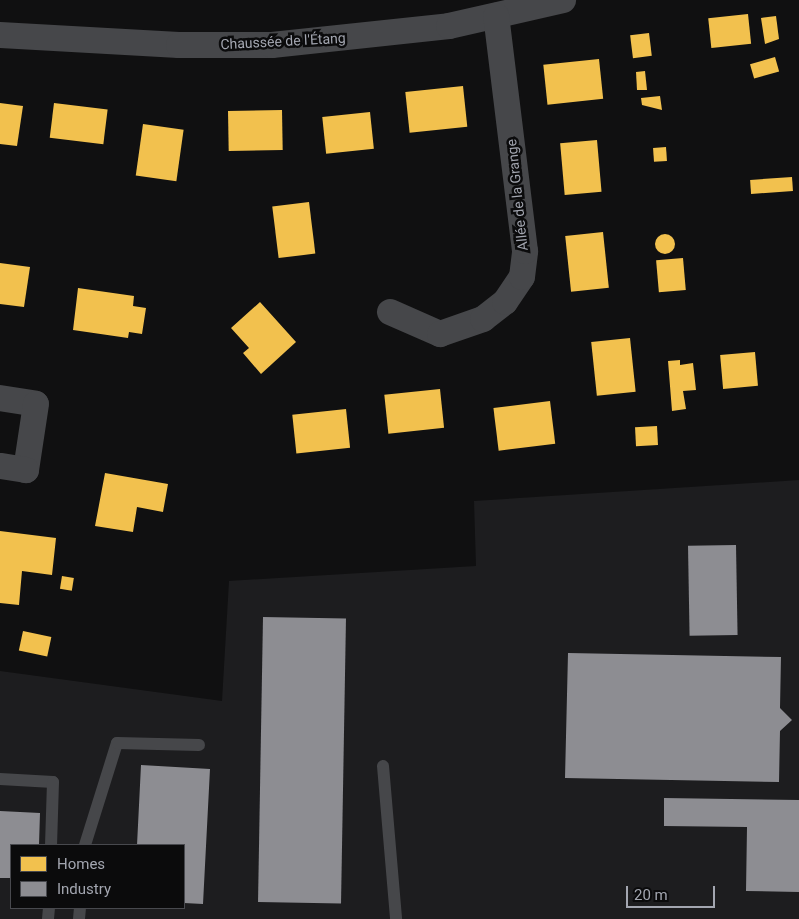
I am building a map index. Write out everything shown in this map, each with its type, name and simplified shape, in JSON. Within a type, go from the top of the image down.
[{"type":"street","name":"Chaussée de l'Étang","points":[[0,35],[179,45],[272,45],[363,37],[496,16],[563,0]]},
{"type":"street","name":"Allée de la Grange","points":[[390,312],[440,334],[482,319],[505,302],[522,276],[525,251],[496,16]]},
{"type":"street","points":[[0,398],[36,404],[26,470],[0,466]]},
{"type":"lane","points":[[86,844],[117,743],[199,745]]},
{"type":"lane","points":[[383,766],[396,919]]},
{"type":"lane","points":[[0,779],[53,782],[51,844]]},
{"type":"shaded area","points":[[799,480],[799,919],[0,919],[0,671],[222,701],[229,581],[476,566],[474,501]]},
{"type":"building: Homes","points":[[748,14],[751,44],[711,48],[708,18]]},
{"type":"building: Homes","points":[[776,16],[779,39],[765,44],[761,18]]},
{"type":"building: Homes","points":[[649,33],[652,56],[633,58],[630,35]]},
{"type":"building: Homes","points":[[775,57],[779,71],[754,79],[750,64]]},
{"type":"building: Homes","points":[[599,59],[603,99],[547,105],[543,65]]},
{"type":"building: Homes","points":[[645,71],[647,90],[637,90],[636,72]]},
{"type":"building: Homes","points":[[463,86],[467,127],[410,133],[405,92]]},
{"type":"building: Homes","points":[[660,96],[662,110],[642,105],[641,98]]},
{"type":"building: Homes","points":[[0,103],[23,106],[17,146],[0,144]]},
{"type":"building: Homes","points":[[54,103],[108,110],[103,144],[50,138]]},
{"type":"building: Homes","points":[[282,110],[283,150],[229,151],[228,111]]},
{"type":"building: Homes","points":[[370,112],[374,149],[326,154],[322,117]]},
{"type":"building: Homes","points":[[143,124],[184,130],[176,181],[136,175]]},
{"type":"building: Homes","points":[[597,140],[602,192],[565,195],[560,143]]},
{"type":"building: Homes","points":[[666,147],[667,161],[654,162],[653,148]]},
{"type":"building: Homes","points":[[792,177],[793,191],[751,194],[750,180]]},
{"type":"building: Homes","points":[[309,202],[315,254],[279,258],[272,207]]},
{"type":"building: Homes","points":[[603,232],[609,288],[571,292],[565,236]]},
{"type":"building: Homes","points":[[665,234],[672,237],[675,244],[672,251],[665,254],[658,251],[655,244],[658,237]]},
{"type":"building: Homes","points":[[683,258],[686,290],[659,292],[656,260]]},
{"type":"building: Homes","points":[[0,263],[30,267],[24,307],[0,304]]},
{"type":"building: Homes","points":[[78,288],[134,296],[133,306],[146,308],[142,334],[129,332],[128,338],[73,330]]},
{"type":"building: Homes","points":[[260,302],[296,342],[261,374],[243,353],[249,348],[231,328]]},
{"type":"building: Homes","points":[[630,338],[636,392],[597,396],[591,342]]},
{"type":"building: Homes","points":[[755,352],[758,386],[723,389],[720,355]]},
{"type":"building: Homes","points":[[680,360],[680,365],[693,363],[696,390],[683,391],[686,409],[672,411],[668,361]]},
{"type":"building: Homes","points":[[440,389],[444,428],[388,434],[384,395]]},
{"type":"building: Homes","points":[[550,401],[555,444],[499,451],[493,408]]},
{"type":"building: Homes","points":[[346,409],[350,448],[296,453],[292,415]]},
{"type":"building: Homes","points":[[657,426],[658,445],[636,446],[635,427]]},
{"type":"building: Homes","points":[[105,473],[168,484],[163,512],[137,507],[133,532],[95,526]]},
{"type":"building: Homes","points":[[0,531],[56,538],[52,575],[22,571],[19,605],[0,603]]},
{"type":"building: Homes","points":[[62,576],[74,578],[72,591],[60,589]]},
{"type":"building: Homes","points":[[23,631],[51,637],[47,657],[19,651]]},
{"type":"building: Industry","points":[[736,545],[738,635],[690,636],[688,546]]},
{"type":"building: Industry","points":[[263,617],[346,618],[341,903],[258,902]]},
{"type":"building: Industry","points":[[568,653],[781,657],[780,708],[792,720],[780,731],[779,782],[565,778]]},
{"type":"building: Industry","points":[[141,765],[210,769],[203,904],[185,903],[185,844],[137,844]]},
{"type":"building: Industry","points":[[664,798],[799,800],[799,892],[746,891],[747,827],[664,826]]},
{"type":"building: Industry","points":[[0,811],[40,813],[39,844],[10,844],[10,878],[0,878]]}]
